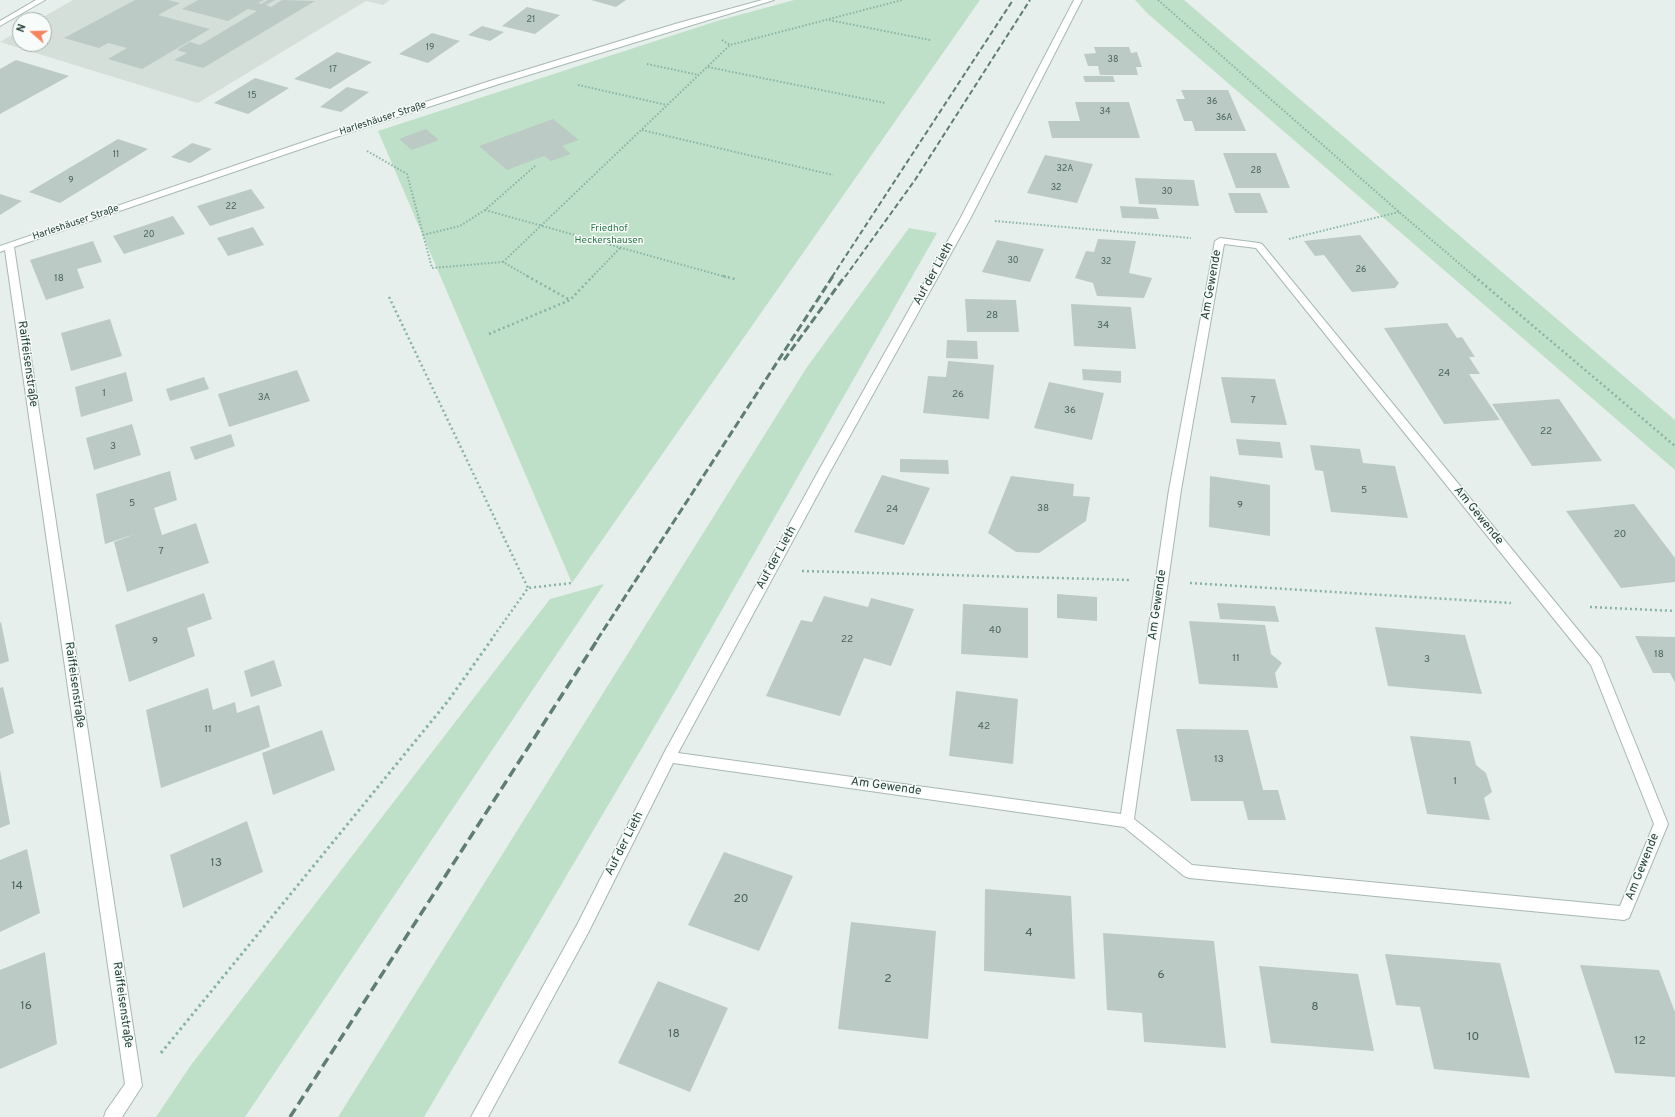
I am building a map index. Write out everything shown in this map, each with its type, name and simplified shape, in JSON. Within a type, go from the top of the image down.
[{"type":"street","points":[[0,24],[41,0]]},
{"type":"street","name":"Harleshäuser Straße","points":[[5,248],[333,135],[678,26],[770,0]]},
{"type":"street","name":"Auf der Lieth","points":[[479,1117],[584,928],[669,757],[770,570],[965,219],[1078,0]]},
{"type":"street","name":"Am Gewende","points":[[669,757],[1127,821],[1189,871],[1624,913],[1661,824],[1596,662],[1259,246],[1220,241],[1175,490],[1127,821]]},
{"type":"street","name":"Raiffeisenstraße","points":[[5,248],[134,1086]]},
{"type":"street","points":[[112,1117],[134,1086]]},
{"type":"path","points":[[503,262],[730,45],[902,0]]},
{"type":"path","points":[[1158,0],[1399,212],[1675,446]]},
{"type":"path","points":[[826,20],[930,40]]},
{"type":"path","points":[[640,63],[699,75]]},
{"type":"path","points":[[708,67],[885,103]]},
{"type":"path","points":[[575,84],[668,105]]},
{"type":"path","points":[[642,130],[832,175]]},
{"type":"path","points":[[333,135],[377,156],[407,174],[432,268],[503,262],[570,300]]},
{"type":"path","points":[[423,235],[460,226],[485,210],[535,166]]},
{"type":"path","points":[[485,210],[735,279]]},
{"type":"path","points":[[1259,246],[1399,212]]},
{"type":"path","points":[[965,219],[1220,241]]},
{"type":"path","points":[[489,334],[570,300],[621,247]]},
{"type":"path","points":[[389,297],[528,588]]},
{"type":"path","points":[[770,570],[1162,581],[1550,605],[1675,611]]},
{"type":"path","points":[[134,1086],[448,701],[528,588],[572,583]]},
{"type":"shaded area","points":[[73,0],[390,0],[383,5],[366,1],[198,103],[32,52],[52,52],[52,12]]},
{"type":"shaded area","points":[[12,35],[12,46],[0,42]]},
{"type":"green space","name":"Friedhof Heckershausen","points":[[794,0],[980,0],[572,583],[378,131],[717,21]]},
{"type":"green space","points":[[1135,0],[1184,0],[1675,420],[1675,470],[1147,13]]},
{"type":"green space","points":[[909,228],[937,233],[675,692],[424,1117],[338,1117],[807,367]]},
{"type":"green space","points":[[604,584],[245,1117],[156,1117],[191,1065],[550,599]]},
{"type":"building","points":[[135,0],[168,0],[180,3],[158,15],[210,29],[142,69],[108,59],[127,48],[108,43],[99,48],[64,38]]},
{"type":"building","points":[[198,0],[264,0],[258,3],[261,4],[268,0],[275,0],[266,5],[271,7],[282,0],[315,1],[203,68],[174,60],[187,53],[177,50],[190,42],[200,45],[257,11],[248,9],[228,21],[182,9]]},
{"type":"building","points":[[591,0],[626,0],[616,7]]},
{"type":"building","points":[[527,7],[560,15],[535,34],[502,26]]},
{"type":"building","points":[[482,26],[504,32],[490,41],[468,35]]},
{"type":"building","points":[[432,33],[460,41],[428,63],[399,54]]},
{"type":"building","points":[[1094,47],[1129,47],[1131,53],[1137,52],[1142,67],[1136,67],[1138,75],[1100,75],[1098,66],[1088,66],[1084,54],[1096,53]]},
{"type":"building","points":[[337,52],[372,62],[330,89],[294,79]]},
{"type":"building","points":[[16,60],[69,76],[0,114],[0,69]]},
{"type":"building","points":[[1083,76],[1113,76],[1115,82],[1085,82]]},
{"type":"building","points":[[255,78],[289,88],[248,114],[214,103]]},
{"type":"building","points":[[347,87],[369,92],[341,112],[320,107]]},
{"type":"building","points":[[1181,90],[1228,90],[1246,131],[1195,131],[1192,121],[1184,121],[1176,99],[1185,99]]},
{"type":"building","points":[[1075,102],[1129,102],[1140,138],[1052,138],[1048,121],[1080,121]]},
{"type":"building","points":[[553,119],[579,140],[562,146],[571,154],[551,161],[544,156],[507,170],[479,146]]},
{"type":"building","points":[[426,129],[439,140],[412,150],[399,139]]},
{"type":"building","points":[[118,139],[148,149],[60,203],[29,192]]},
{"type":"building","points":[[192,143],[212,149],[190,163],[171,157]]},
{"type":"building","points":[[1223,153],[1276,153],[1290,188],[1236,188]]},
{"type":"building","points":[[1045,155],[1093,164],[1077,203],[1027,193]]},
{"type":"building","points":[[1135,178],[1194,180],[1199,206],[1139,204]]},
{"type":"building","points":[[251,189],[265,208],[210,226],[197,206]]},
{"type":"building","points":[[1228,193],[1260,193],[1268,213],[1235,213]]},
{"type":"building","points":[[0,194],[22,201],[0,215]]},
{"type":"building","points":[[1120,206],[1156,208],[1159,219],[1122,218]]},
{"type":"building","points":[[173,216],[185,234],[124,254],[113,236]]},
{"type":"building","points":[[253,227],[264,245],[228,256],[217,238]]},
{"type":"building","points":[[1360,235],[1399,283],[1395,288],[1352,292],[1324,255],[1315,256],[1304,241]]},
{"type":"building","points":[[1098,239],[1136,241],[1129,273],[1152,278],[1144,298],[1097,296],[1093,283],[1075,278],[1086,251],[1094,252]]},
{"type":"building","points":[[997,240],[1044,249],[1030,282],[982,272]]},
{"type":"building","points":[[93,241],[102,262],[77,269],[84,288],[46,300],[30,260]]},
{"type":"building","points":[[965,299],[1016,300],[1019,332],[967,332]]},
{"type":"building","points":[[1071,304],[1131,307],[1136,349],[1074,346]]},
{"type":"building","points":[[110,319],[122,356],[71,371],[61,333]]},
{"type":"building","points":[[1447,323],[1457,338],[1462,337],[1475,357],[1469,357],[1480,374],[1469,374],[1500,420],[1444,424],[1384,328]]},
{"type":"building","points":[[947,340],[977,341],[978,359],[946,358]]},
{"type":"building","points":[[948,361],[994,365],[989,419],[923,413],[928,376],[946,377]]},
{"type":"building","points":[[1082,369],[1121,371],[1121,383],[1083,380]]},
{"type":"building","points":[[297,370],[310,401],[229,427],[218,394]]},
{"type":"building","points":[[126,372],[133,401],[81,417],[75,387]]},
{"type":"building","points":[[204,377],[209,389],[170,401],[166,389]]},
{"type":"building","points":[[1221,377],[1275,379],[1287,425],[1231,423]]},
{"type":"building","points":[[1049,382],[1104,393],[1092,440],[1034,428]]},
{"type":"building","points":[[1559,399],[1602,461],[1532,466],[1492,404]]},
{"type":"building","points":[[132,424],[141,455],[94,470],[86,438]]},
{"type":"building","points":[[231,434],[235,446],[195,460],[190,447]]},
{"type":"building","points":[[1236,439],[1280,442],[1283,458],[1239,455]]},
{"type":"building","points":[[1310,445],[1360,449],[1363,463],[1395,466],[1408,518],[1331,512],[1323,471],[1315,470]]},
{"type":"building","points":[[900,459],[948,460],[949,474],[900,472]]},
{"type":"building","points":[[170,471],[177,500],[154,508],[162,535],[196,523],[209,563],[127,592],[114,542],[135,534],[105,544],[96,494]]},
{"type":"building","points":[[882,475],[930,488],[904,545],[854,532]]},
{"type":"building","points":[[1011,476],[1074,484],[1073,496],[1090,497],[1086,521],[1039,553],[1016,552],[988,533]]},
{"type":"building","points":[[1210,476],[1270,485],[1270,536],[1209,527]]},
{"type":"building","points":[[1634,504],[1675,558],[1675,582],[1621,588],[1566,511]]},
{"type":"building","points":[[204,593],[212,619],[187,628],[195,656],[129,682],[115,625]]},
{"type":"building","points":[[1057,594],[1097,597],[1097,621],[1057,618]]},
{"type":"building","points":[[824,596],[868,607],[871,598],[914,609],[891,666],[864,658],[840,716],[766,696],[801,620],[812,622]]},
{"type":"building","points":[[1217,603],[1275,606],[1279,622],[1220,619]]},
{"type":"building","points":[[963,604],[1028,608],[1028,658],[961,654]]},
{"type":"building","points":[[1189,621],[1265,625],[1271,654],[1282,663],[1275,673],[1278,688],[1199,684]]},
{"type":"building","points":[[1,622],[9,661],[0,664],[0,623]]},
{"type":"building","points":[[1375,627],[1465,635],[1482,694],[1388,686]]},
{"type":"building","points":[[1635,636],[1675,637],[1675,683],[1670,673],[1653,673]]},
{"type":"building","points":[[274,660],[282,686],[251,697],[244,671]]},
{"type":"building","points":[[3,687],[14,733],[0,739],[0,688]]},
{"type":"building","points":[[208,688],[213,710],[235,702],[237,713],[259,705],[270,747],[161,788],[146,710]]},
{"type":"building","points":[[956,691],[1018,699],[1013,764],[949,756]]},
{"type":"building","points":[[1176,729],[1248,730],[1263,790],[1278,790],[1286,820],[1248,820],[1243,801],[1191,801]]},
{"type":"building","points":[[322,730],[335,770],[273,795],[262,753]]},
{"type":"building","points":[[1410,736],[1470,741],[1476,765],[1486,773],[1492,792],[1484,798],[1490,820],[1427,814]]},
{"type":"building","points":[[0,770],[10,824],[0,828]]},
{"type":"building","points":[[247,821],[263,872],[183,908],[170,855]]},
{"type":"building","points":[[27,849],[40,913],[0,932],[0,860]]},
{"type":"building","points":[[724,852],[793,876],[759,951],[688,925]]},
{"type":"building","points":[[985,889],[1071,896],[1075,979],[984,971]]},
{"type":"building","points":[[851,922],[936,931],[928,1039],[838,1029]]},
{"type":"building","points":[[1103,933],[1214,941],[1226,1048],[1144,1042],[1142,1013],[1107,1010]]},
{"type":"building","points":[[45,952],[57,1044],[0,1069],[0,970]]},
{"type":"building","points":[[1385,954],[1500,963],[1530,1078],[1434,1069],[1420,1007],[1396,1005]]},
{"type":"building","points":[[1580,965],[1659,970],[1675,1012],[1675,1077],[1615,1073]]},
{"type":"building","points":[[1259,966],[1358,974],[1374,1051],[1271,1043]]},
{"type":"building","points":[[658,981],[728,1008],[690,1092],[618,1063]]},
{"type":"railway","points":[[832,277],[1013,0]]},
{"type":"railway","points":[[845,277],[915,180],[1030,0]]},
{"type":"railway","points":[[597,640],[833,276]]},
{"type":"railway","points":[[784,360],[845,276]]},
{"type":"railway","points":[[290,1117],[598,639]]}]
